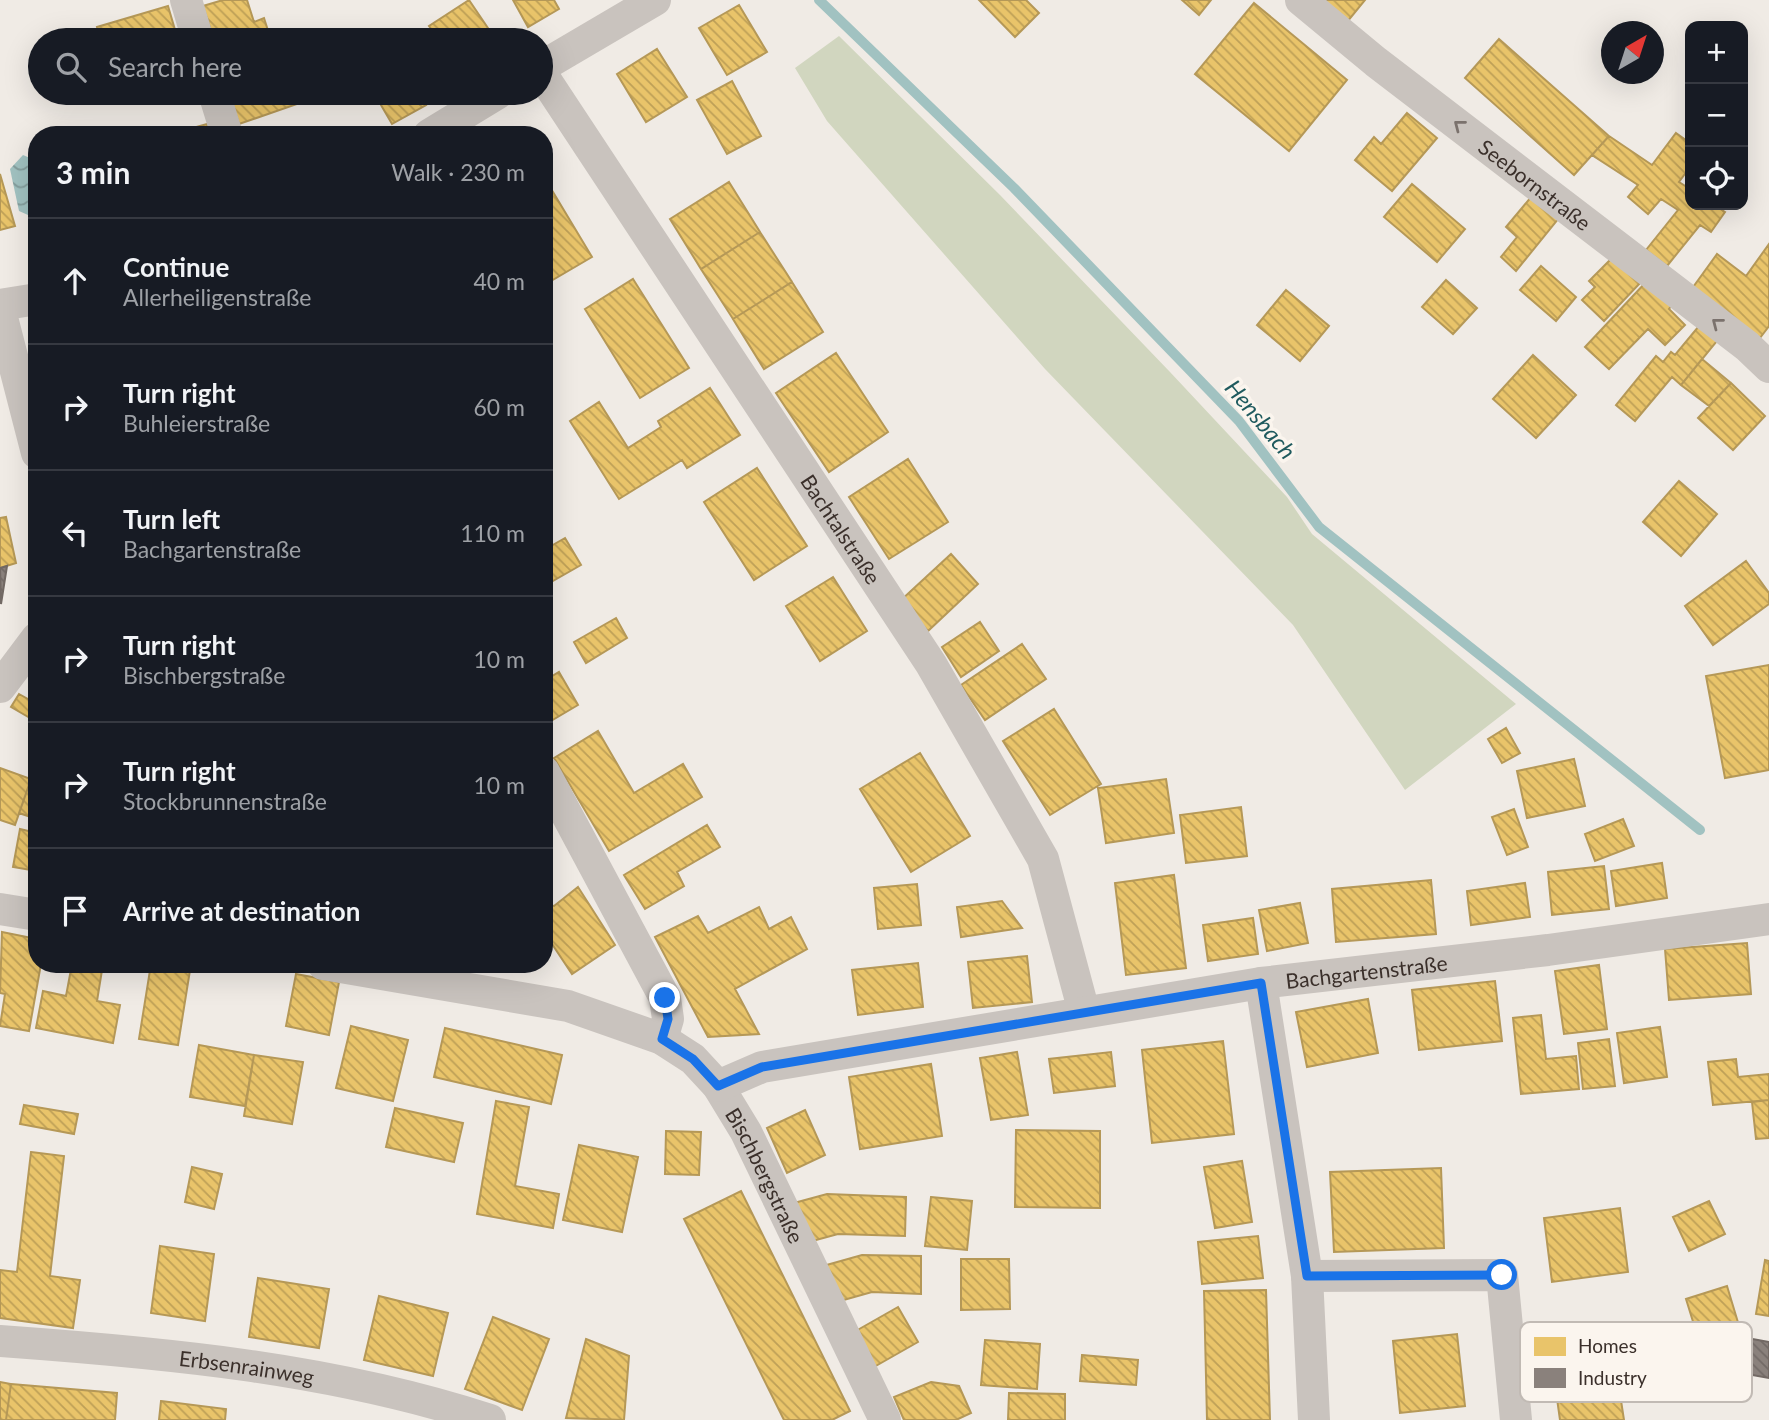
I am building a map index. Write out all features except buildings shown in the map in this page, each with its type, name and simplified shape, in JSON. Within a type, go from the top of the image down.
[{"type":"street","points":[[186,0],[194,28]]},
{"type":"street","points":[[553,60],[655,0]]},
{"type":"street","name":"Seebornstraße","points":[[1301,0],[1769,367]]},
{"type":"street","name":"Bachtalstraße","points":[[553,91],[931,664],[1043,859],[1084,1012]]},
{"type":"street","points":[[218,105],[224,126]]},
{"type":"street","points":[[444,126],[478,105]]},
{"type":"street","points":[[28,301],[0,307],[28,417]]},
{"type":"street","points":[[0,687],[28,650]]},
{"type":"street","points":[[553,789],[665,998],[668,1019],[662,1039]]},
{"type":"street","points":[[0,909],[28,914]]},
{"type":"street","name":"Bachgartenstraße","points":[[718,1086],[762,1067],[1261,983],[1548,950],[1769,919]]},
{"type":"street","name":"Bischbergstraße","points":[[376,973],[568,1006],[662,1039],[693,1059],[718,1086],[746,1132],[885,1420]]},
{"type":"street","points":[[1261,983],[1307,1276],[1314,1420]]},
{"type":"street","points":[[1307,1276],[1502,1275],[1516,1420]]},
{"type":"street","name":"Erbsenrainweg","points":[[0,1341],[114,1349],[254,1364],[359,1385],[490,1420]]},
{"type":"green space","points":[[839,36],[1000,195],[1170,372],[1287,497],[1312,534],[1516,704],[1405,790],[1293,625],[1045,369],[827,121],[795,68]]},
{"type":"water","points":[[23,155],[28,157],[28,215],[19,211],[10,169]]},
{"type":"waterway","name":"Hensbach","points":[[819,0],[1014,188],[1239,421],[1319,527],[1700,830]]},
{"type":"route","points":[[665,998],[668,1019],[662,1039],[693,1059],[718,1086],[762,1067],[1261,983],[1307,1276],[1502,1275]]}]
